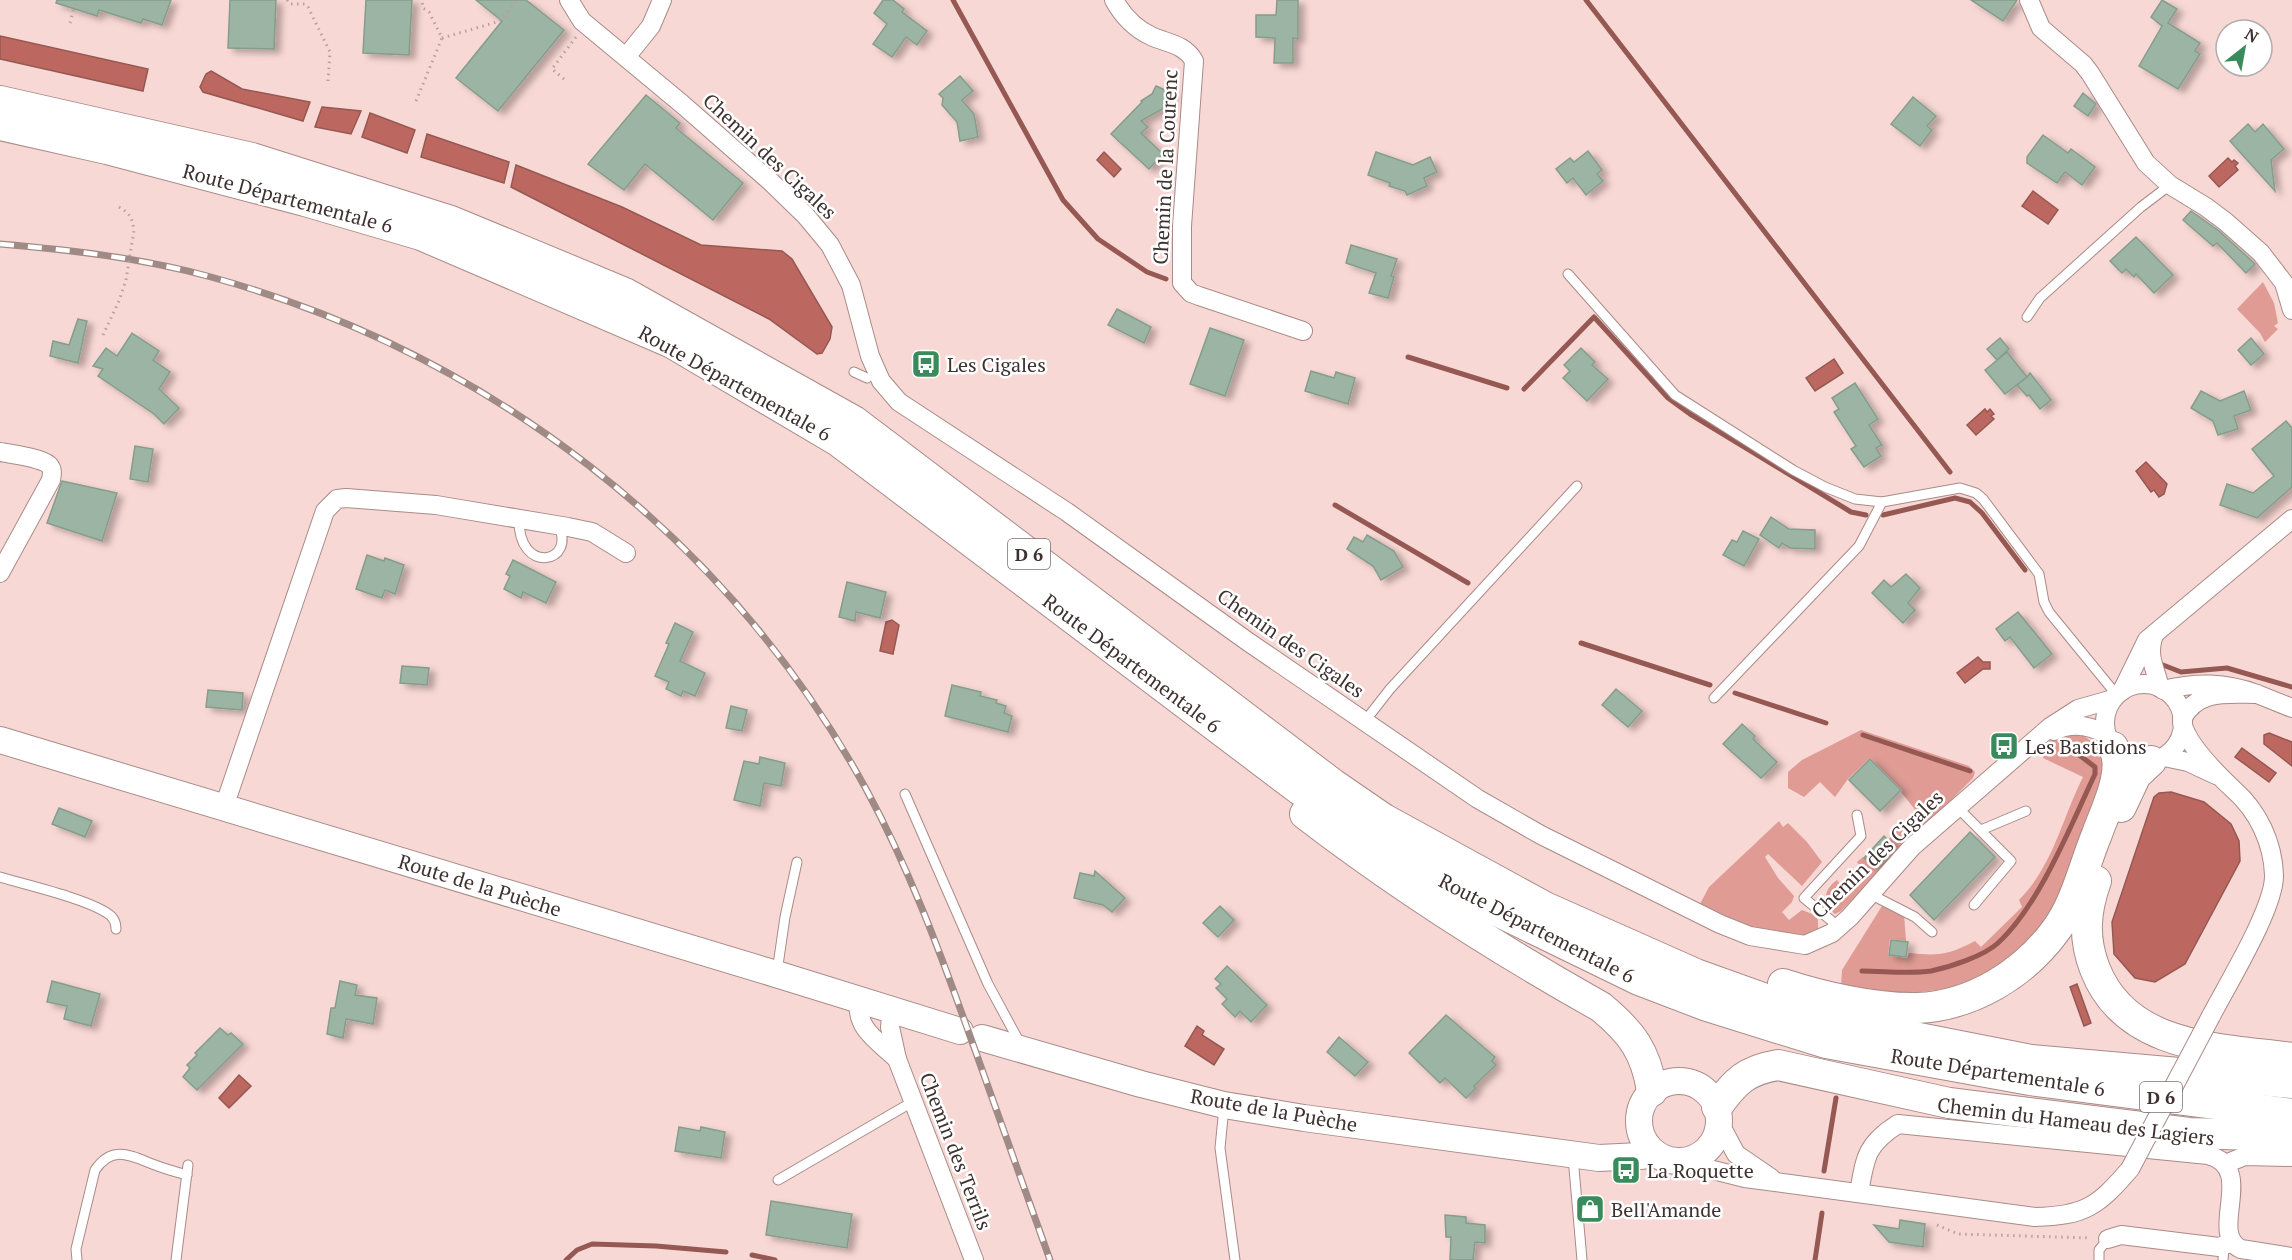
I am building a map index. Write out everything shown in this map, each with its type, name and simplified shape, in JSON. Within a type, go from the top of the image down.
[{"type":"highway","name":"Route Départementale 6","points":[[0,101],[252,158],[451,221],[625,293],[854,421],[1324,777],[1384,819],[1545,908],[1696,974],[1788,1007],[1868,1028],[2031,1060],[2292,1083]]},
{"type":"highway","name":"Route Départementale 6","points":[[0,125],[129,155],[305,201],[421,235],[672,343],[838,441],[1300,790],[1461,893],[1639,980],[1707,1006],[1826,1043],[2030,1080],[2292,1114]]},
{"type":"highway","points":[[1130,662],[1258,776],[1362,858],[1442,913],[1601,1007],[1615,1019],[1640,1048],[1650,1075],[1652,1091]]},
{"type":"highway","points":[[1384,819],[1618,926],[1730,968],[1798,989],[1872,1005],[1918,1008],[1964,999],[2005,981],[2036,954],[2057,930],[2071,904],[2109,803],[2118,772],[2117,754],[2110,741]]},
{"type":"highway","points":[[2158,759],[2136,774],[2128,788],[2086,911],[2085,931],[2089,954],[2098,978],[2117,1006],[2132,1020],[2151,1031],[2186,1041],[2292,1058]]},
{"type":"highway","points":[[1718,1115],[1730,1089],[1750,1072],[1778,1065],[1949,1103],[2189,1133],[2292,1136]]},
{"type":"main road","name":"Route de la Puèche","points":[[0,740],[859,999],[971,1035],[1224,1105],[1599,1158],[1656,1154]]},
{"type":"main road","points":[[1672,1081],[1694,1083],[1712,1097],[1718,1115],[1714,1142],[1701,1155],[1680,1162],[1667,1160],[1656,1154],[1644,1142],[1639,1126],[1643,1103],[1652,1091],[1672,1081]]},
{"type":"main road","name":"Route de la Puèche","points":[[1573,1154],[1599,1149],[1617,1142],[1634,1129],[1639,1118]]},
{"type":"street","name":"Chemin des Cigales","points":[[568,0],[582,21],[771,182],[806,216],[830,245],[851,285],[870,356],[881,381],[899,402],[922,419],[965,443],[1067,512],[1240,635],[1487,805],[1541,836],[1720,924],[1750,936],[1804,945],[1832,933],[1912,848],[2050,727],[2078,709],[2117,696]]},
{"type":"street","points":[[626,57],[651,26],[662,0]]},
{"type":"street","name":"Chemin de la Courenc","points":[[1114,0],[1128,21],[1151,36],[1182,48],[1194,61],[1182,226],[1182,283],[1191,293],[1303,331]]},
{"type":"street","points":[[2029,0],[2041,28],[2083,64],[2146,163],[2170,185],[2213,212],[2261,253],[2284,283],[2292,310]]},
{"type":"street","points":[[0,452],[40,461],[48,465],[52,472],[51,480],[0,573]]},
{"type":"street","points":[[224,807],[325,512],[330,504],[346,498],[436,505],[558,525],[592,532],[626,553]]},
{"type":"street","points":[[2222,779],[2188,762],[2158,759],[2130,760],[2110,741],[2105,723],[2107,710],[2117,696],[2147,639],[2292,519]]},
{"type":"street","points":[[1693,1159],[1701,1167],[1716,1172],[2036,1217],[2078,1213],[2100,1200],[2130,1169],[2261,920],[2271,894],[2274,876],[2266,837],[2257,816],[2190,743],[2179,707],[2172,697],[2161,689],[2151,664],[2150,647],[2156,633]]},
{"type":"street","points":[[2117,696],[2140,685],[2161,689],[2218,684],[2236,687],[2292,708]]},
{"type":"street","points":[[2158,759],[2178,742],[2182,720],[2189,707],[2198,700],[2214,695],[2257,694]]},
{"type":"street","name":"Chemin des Cigales","points":[[2034,742],[2058,729],[2075,725],[2093,728],[2110,741]]},
{"type":"street","name":"Chemin des Terrils","points":[[859,999],[857,1012],[862,1024],[897,1059]]},
{"type":"street","name":"Chemin des Terrils","points":[[892,1010],[890,1027],[897,1059],[974,1260]]},
{"type":"street","points":[[1718,1115],[1736,1154],[1775,1180]]},
{"type":"street","name":"Chemin du Hameau des Lagiers","points":[[1859,1193],[1870,1148],[1881,1134],[1898,1124],[2208,1155],[2225,1164],[2231,1180],[2226,1250]]},
{"type":"street","name":"Chemin du Hameau des Lagiers","points":[[2225,1164],[2245,1156],[2292,1157]]},
{"type":"street","points":[[2108,1239],[2121,1235],[2292,1257]]},
{"type":"lane","points":[[2027,317],[2040,298],[2141,207],[2170,185]]},
{"type":"lane","points":[[1568,274],[1676,396],[1793,470],[1825,487],[1855,499],[1882,502],[1960,488],[1976,493],[1983,499],[2039,574],[2044,602],[2049,612],[2117,696]]},
{"type":"lane","points":[[854,372],[867,378]]},
{"type":"lane","points":[[1365,721],[1390,689],[1577,486]]},
{"type":"lane","points":[[1714,698],[1859,546],[1882,502]]},
{"type":"lane","points":[[519,519],[520,540],[524,547],[543,558],[550,557],[559,551],[563,543],[558,525]]},
{"type":"lane","points":[[905,794],[988,984],[1023,1050]]},
{"type":"lane","points":[[1958,808],[2011,861],[1974,905]]},
{"type":"lane","points":[[1981,830],[2026,811]]},
{"type":"lane","points":[[1839,927],[1804,898],[1861,836],[1857,815]]},
{"type":"lane","points":[[776,974],[797,862]]},
{"type":"lane","points":[[0,877],[51,891],[86,904],[110,915],[116,923],[116,929]]},
{"type":"lane","points":[[1870,894],[1915,917],[1932,932]]},
{"type":"lane","points":[[778,1180],[914,1101]]},
{"type":"lane","points":[[1224,1105],[1220,1148],[1235,1260]]},
{"type":"lane","points":[[77,1260],[76,1249],[95,1170],[102,1160],[115,1154],[130,1155],[188,1170],[176,1260]]},
{"type":"lane","points":[[1573,1154],[1582,1260]]},
{"type":"lane","points":[[2099,1260],[2099,1250],[2108,1239]]},
{"type":"path","points":[[70,22],[76,0]]},
{"type":"path","points":[[287,0],[290,4],[305,4],[308,7],[330,52],[328,81]]},
{"type":"path","points":[[416,101],[442,38],[429,12],[423,8],[422,0]]},
{"type":"path","points":[[442,38],[497,22],[517,0]]},
{"type":"path","points":[[564,79],[554,72],[553,66],[579,33]]},
{"type":"path","points":[[103,335],[126,280],[134,230],[132,218],[128,212],[119,207]]},
{"type":"path","points":[[1937,1225],[1958,1234],[2108,1239]]},
{"type":"shaded area","points":[[0,36],[148,69],[143,91],[0,59]]},
{"type":"shaded area","points":[[211,71],[242,89],[310,102],[303,121],[203,92],[200,87],[206,74]]},
{"type":"shaded area","points":[[322,107],[361,111],[351,134],[315,127]]},
{"type":"shaded area","points":[[370,113],[415,130],[407,153],[362,137]]},
{"type":"shaded area","points":[[427,134],[509,162],[504,183],[421,157]]},
{"type":"shaded area","points":[[1104,152],[1121,169],[1114,177],[1097,160]]},
{"type":"shaded area","points":[[2228,158],[2238,163],[2235,166],[2238,170],[2219,187],[2209,176]]},
{"type":"shaded area","points":[[516,165],[622,207],[701,245],[782,251],[792,259],[832,327],[830,339],[822,353],[817,354],[769,319],[511,187]]},
{"type":"shaded area","points":[[2033,191],[2058,210],[2048,224],[2022,206]]},
{"type":"shaded area","points":[[2263,282],[2274,303],[2278,323],[2274,326],[2278,329],[2265,342],[2260,333],[2237,309]]},
{"type":"shaded area","points":[[1834,359],[1843,373],[1815,391],[1806,378]]},
{"type":"shaded area","points":[[1985,409],[1987,412],[1990,409],[1994,414],[1991,416],[1994,419],[1976,435],[1967,425]]},
{"type":"shaded area","points":[[2146,462],[2167,484],[2164,494],[2159,497],[2154,490],[2151,492],[2136,471]]},
{"type":"shaded area","points":[[892,620],[899,625],[893,654],[880,651],[886,622]]},
{"type":"shaded area","points":[[1978,657],[1983,662],[1990,662],[1990,669],[1983,669],[1965,683],[1957,673]]},
{"type":"shaded area","points":[[1861,730],[1969,766],[1975,772],[1973,778],[1841,911],[1835,914],[1826,901],[1827,892],[1832,884],[1837,880],[1844,889],[1864,873],[1857,862],[1863,857],[1877,869],[1897,848],[1889,839],[1916,811],[1901,792],[1902,790],[1870,758],[1848,779],[1835,797],[1820,782],[1804,797],[1788,788],[1788,772],[1802,760]]},
{"type":"shaded area","points":[[2063,731],[2084,736],[2105,751],[2110,770],[2057,901],[2042,928],[2014,956],[1975,981],[1953,988],[1920,992],[1881,992],[1841,986],[1842,970],[1882,906],[1904,915],[1906,941],[1890,939],[1888,955],[1907,958],[1909,953],[1950,952],[1975,941],[1981,947],[2022,907],[2019,900],[2031,887],[2049,857],[2083,777],[2043,758],[2047,743]]},
{"type":"shaded area","points":[[2269,733],[2292,742],[2292,766],[2264,744],[2264,735]]},
{"type":"shaded area","points":[[2242,748],[2276,773],[2269,782],[2235,757]]},
{"type":"shaded area","points":[[2171,792],[2204,802],[2231,824],[2239,841],[2240,861],[2185,964],[2155,982],[2135,978],[2114,954],[2112,922],[2154,797],[2159,793]]},
{"type":"shaded area","points":[[1779,821],[1783,827],[1788,823],[1807,842],[1822,862],[1802,886],[1768,854],[1765,857],[1778,878],[1794,896],[1792,902],[1782,912],[1789,920],[1802,910],[1815,915],[1818,920],[1818,930],[1806,938],[1755,930],[1700,904],[1709,887]]},
{"type":"shaded area","points":[[2077,984],[2091,1023],[2084,1026],[2070,987]]},
{"type":"shaded area","points":[[1197,1026],[1204,1031],[1202,1035],[1224,1049],[1214,1065],[1185,1046]]},
{"type":"shaded area","points":[[239,1075],[251,1086],[229,1108],[219,1098]]},
{"type":"building","points":[[57,0],[171,0],[162,25],[143,19],[141,23],[99,10],[97,16],[56,3]]},
{"type":"building","points":[[230,0],[276,0],[274,49],[228,48]]},
{"type":"building","points":[[366,0],[412,0],[409,55],[363,53]]},
{"type":"building","points":[[476,0],[526,0],[564,30],[498,111],[456,78],[502,21]]},
{"type":"building","points":[[883,0],[893,0],[904,9],[902,12],[927,31],[917,45],[906,37],[892,57],[873,44],[887,24],[874,13]]},
{"type":"building","points":[[1277,0],[1298,0],[1298,39],[1293,38],[1293,63],[1274,63],[1275,38],[1256,37],[1256,15],[1276,15]]},
{"type":"building","points":[[1971,0],[2017,0],[2003,21]]},
{"type":"building","points":[[2162,0],[2177,9],[2168,23],[2200,43],[2195,51],[2200,54],[2178,89],[2139,66],[2162,26],[2151,17]]},
{"type":"building","points":[[960,76],[973,91],[962,100],[974,114],[978,137],[960,141],[957,122],[942,105],[943,98],[939,94]]},
{"type":"building","points":[[1156,86],[1172,93],[1166,107],[1141,121],[1148,127],[1141,133],[1163,154],[1149,169],[1111,134],[1141,101],[1152,94]]},
{"type":"building","points":[[2083,93],[2096,104],[2088,116],[2074,106]]},
{"type":"building","points":[[646,95],[680,123],[676,128],[743,183],[713,220],[645,164],[624,190],[588,164]]},
{"type":"building","points":[[1913,97],[1936,116],[1927,126],[1932,130],[1920,146],[1891,124]]},
{"type":"building","points":[[2248,124],[2255,132],[2263,124],[2284,149],[2271,160],[2275,191],[2230,141]]},
{"type":"building","points":[[2043,135],[2068,153],[2071,149],[2095,167],[2082,185],[2065,172],[2057,183],[2027,163],[2027,157]]},
{"type":"building","points":[[1588,151],[1602,170],[1597,174],[1603,181],[1586,195],[1573,178],[1567,183],[1556,169],[1570,158],[1574,162]]},
{"type":"building","points":[[1376,152],[1413,165],[1430,157],[1437,172],[1424,178],[1427,186],[1407,195],[1405,191],[1389,186],[1390,183],[1368,175]]},
{"type":"building","points":[[2191,211],[2219,231],[2255,264],[2246,273],[2217,243],[2213,246],[2183,220]]},
{"type":"building","points":[[2136,237],[2173,275],[2154,293],[2136,274],[2134,277],[2126,269],[2122,273],[2110,261]]},
{"type":"building","points":[[1351,245],[1397,259],[1391,276],[1394,277],[1388,298],[1369,293],[1376,273],[1346,263]]},
{"type":"building","points":[[1117,309],[1151,327],[1144,343],[1108,325]]},
{"type":"building","points":[[78,319],[87,321],[78,363],[50,356],[53,341],[69,345]]},
{"type":"building","points":[[1210,328],[1244,340],[1225,396],[1190,384]]},
{"type":"building","points":[[132,333],[159,351],[153,360],[170,372],[159,389],[179,408],[164,424],[154,414],[98,376],[103,369],[93,366],[106,348],[117,356]]},
{"type":"building","points":[[2000,338],[2009,349],[1997,360],[1987,349]]},
{"type":"building","points":[[2251,338],[2264,354],[2251,365],[2238,350]]},
{"type":"building","points":[[1581,348],[1595,362],[1592,365],[1608,379],[1587,401],[1563,378],[1570,371],[1564,365]]},
{"type":"building","points":[[2007,352],[2027,377],[2005,394],[1985,370]]},
{"type":"building","points":[[1311,371],[1334,378],[1336,372],[1355,378],[1348,404],[1305,391]]},
{"type":"building","points":[[2030,373],[2051,400],[2040,409],[2017,385]]},
{"type":"building","points":[[1855,383],[1878,419],[1869,425],[1882,445],[1876,448],[1881,456],[1864,467],[1851,449],[1856,446],[1834,412],[1839,409],[1832,398]]},
{"type":"building","points":[[2201,391],[2220,401],[2244,391],[2251,410],[2234,416],[2238,429],[2218,435],[2213,421],[2191,408]]},
{"type":"building","points":[[2286,421],[2292,428],[2292,487],[2257,518],[2220,505],[2227,484],[2253,493],[2274,476],[2252,449]]},
{"type":"building","points":[[135,446],[153,449],[148,482],[130,479]]},
{"type":"building","points":[[62,481],[117,493],[102,541],[47,523]]},
{"type":"building","points":[[1771,517],[1789,529],[1815,530],[1815,549],[1790,548],[1782,543],[1779,548],[1760,535]]},
{"type":"building","points":[[1743,531],[1759,539],[1744,566],[1723,555],[1732,540],[1737,542]]},
{"type":"building","points":[[1367,535],[1394,551],[1403,567],[1381,580],[1373,566],[1347,549],[1354,537],[1363,542]]},
{"type":"building","points":[[367,555],[384,561],[385,558],[404,565],[395,594],[385,590],[382,598],[356,589]]},
{"type":"building","points":[[513,560],[556,582],[546,603],[523,592],[521,598],[504,589],[510,576],[506,574]]},
{"type":"building","points":[[1906,574],[1920,588],[1908,603],[1915,610],[1903,623],[1872,593],[1884,580],[1891,587]]},
{"type":"building","points":[[847,582],[886,592],[880,618],[856,612],[855,621],[839,617]]},
{"type":"building","points":[[2018,612],[2052,654],[2034,668],[2010,637],[2005,641],[1996,629]]},
{"type":"building","points":[[675,623],[693,632],[680,661],[705,673],[695,696],[683,691],[681,696],[666,689],[669,682],[655,676],[669,644],[666,643]]},
{"type":"building","points":[[402,666],[429,668],[427,685],[400,683]]},
{"type":"building","points":[[952,685],[981,692],[980,696],[997,700],[996,703],[1006,706],[1004,713],[1012,716],[1008,732],[945,716]]},
{"type":"building","points":[[1616,689],[1642,711],[1628,727],[1602,705]]},
{"type":"building","points":[[208,690],[243,693],[242,710],[206,707]]},
{"type":"building","points":[[731,706],[747,710],[742,731],[726,728]]},
{"type":"building","points":[[1742,724],[1755,736],[1753,739],[1777,762],[1761,778],[1723,744]]},
{"type":"building","points":[[760,757],[785,763],[781,786],[764,783],[760,806],[734,800],[744,761],[759,764]]},
{"type":"building","points":[[1870,759],[1901,790],[1880,811],[1849,780]]},
{"type":"building","points":[[59,808],[92,821],[85,837],[52,824]]},
{"type":"building","points":[[1970,832],[1995,857],[1934,920],[1910,895]]},
{"type":"building","points":[[1884,836],[1896,848],[1877,868],[1864,858]]},
{"type":"building","points":[[1095,871],[1125,898],[1112,912],[1103,905],[1074,898],[1080,873],[1094,876]]},
{"type":"building","points":[[1220,906],[1234,920],[1218,937],[1203,923]]},
{"type":"building","points":[[1891,940],[1908,942],[1906,957],[1889,955]]},
{"type":"building","points":[[1227,966],[1267,1005],[1251,1022],[1240,1011],[1235,1017],[1222,1004],[1227,999],[1216,988],[1221,984],[1215,979]]},
{"type":"building","points":[[52,981],[100,994],[91,1026],[64,1019],[67,1006],[47,1002]]},
{"type":"building","points":[[340,981],[357,985],[355,995],[377,998],[373,1024],[346,1019],[343,1038],[327,1034],[331,1008],[335,1008]]},
{"type":"building","points":[[1446,1015],[1495,1057],[1492,1061],[1496,1065],[1474,1086],[1476,1088],[1466,1098],[1445,1078],[1440,1083],[1409,1053]]},
{"type":"building","points":[[220,1028],[228,1035],[231,1033],[243,1044],[197,1090],[183,1077],[190,1068],[187,1065],[197,1055],[195,1053]]},
{"type":"building","points":[[1339,1037],[1368,1062],[1355,1076],[1327,1052]]},
{"type":"building","points":[[679,1127],[700,1131],[701,1127],[725,1132],[721,1158],[675,1151]]},
{"type":"building","points":[[771,1201],[852,1214],[847,1248],[766,1235]]},
{"type":"building","points":[[1445,1215],[1466,1217],[1466,1223],[1485,1225],[1485,1243],[1475,1242],[1473,1260],[1450,1260],[1451,1237],[1446,1237]]},
{"type":"building","points":[[1900,1220],[1925,1224],[1923,1247],[1889,1242],[1874,1225],[1899,1229]]},
{"type":"waterway","points":[[953,0],[1063,200],[1098,239],[1147,272],[1166,279]]},
{"type":"waterway","points":[[1586,0],[1950,472]]},
{"type":"waterway","points":[[1524,389],[1594,317],[1668,398],[1690,414],[1851,512],[1866,515]]},
{"type":"waterway","points":[[1408,357],[1507,388]]},
{"type":"waterway","points":[[1883,515],[1955,498],[1970,502],[1982,513],[2025,570]]},
{"type":"waterway","points":[[1335,505],[1468,583]]},
{"type":"waterway","points":[[1581,643],[1710,685]]},
{"type":"waterway","points":[[2163,665],[2181,672],[2227,668],[2292,687]]},
{"type":"waterway","points":[[1735,693],[1826,723]]},
{"type":"waterway","points":[[1863,735],[1970,771]]},
{"type":"waterway","points":[[1862,971],[1923,972],[1948,967],[1976,957],[1992,948],[2013,927],[2053,864],[2095,774],[2095,767],[2066,745]]},
{"type":"waterway","points":[[1824,1171],[1836,1098]]},
{"type":"waterway","points":[[1815,1260],[1822,1213]]},
{"type":"waterway","points":[[566,1260],[577,1250],[592,1244],[656,1246],[726,1252]]},
{"type":"waterway","points":[[752,1255],[775,1260]]},
{"type":"railway","points":[[0,244],[80,252],[185,270],[313,310],[411,353],[503,406],[590,467],[671,536],[744,613],[809,697],[882,819],[935,942],[1050,1260]]},
{"type":"place","name":"Les Cigales","points":[[926,364]]},
{"type":"place","name":"Les Bastidons","points":[[2004,746]]},
{"type":"place","name":"La Roquette","points":[[1626,1170]]},
{"type":"place","name":"Bell'Amande","points":[[1590,1209]]}]
